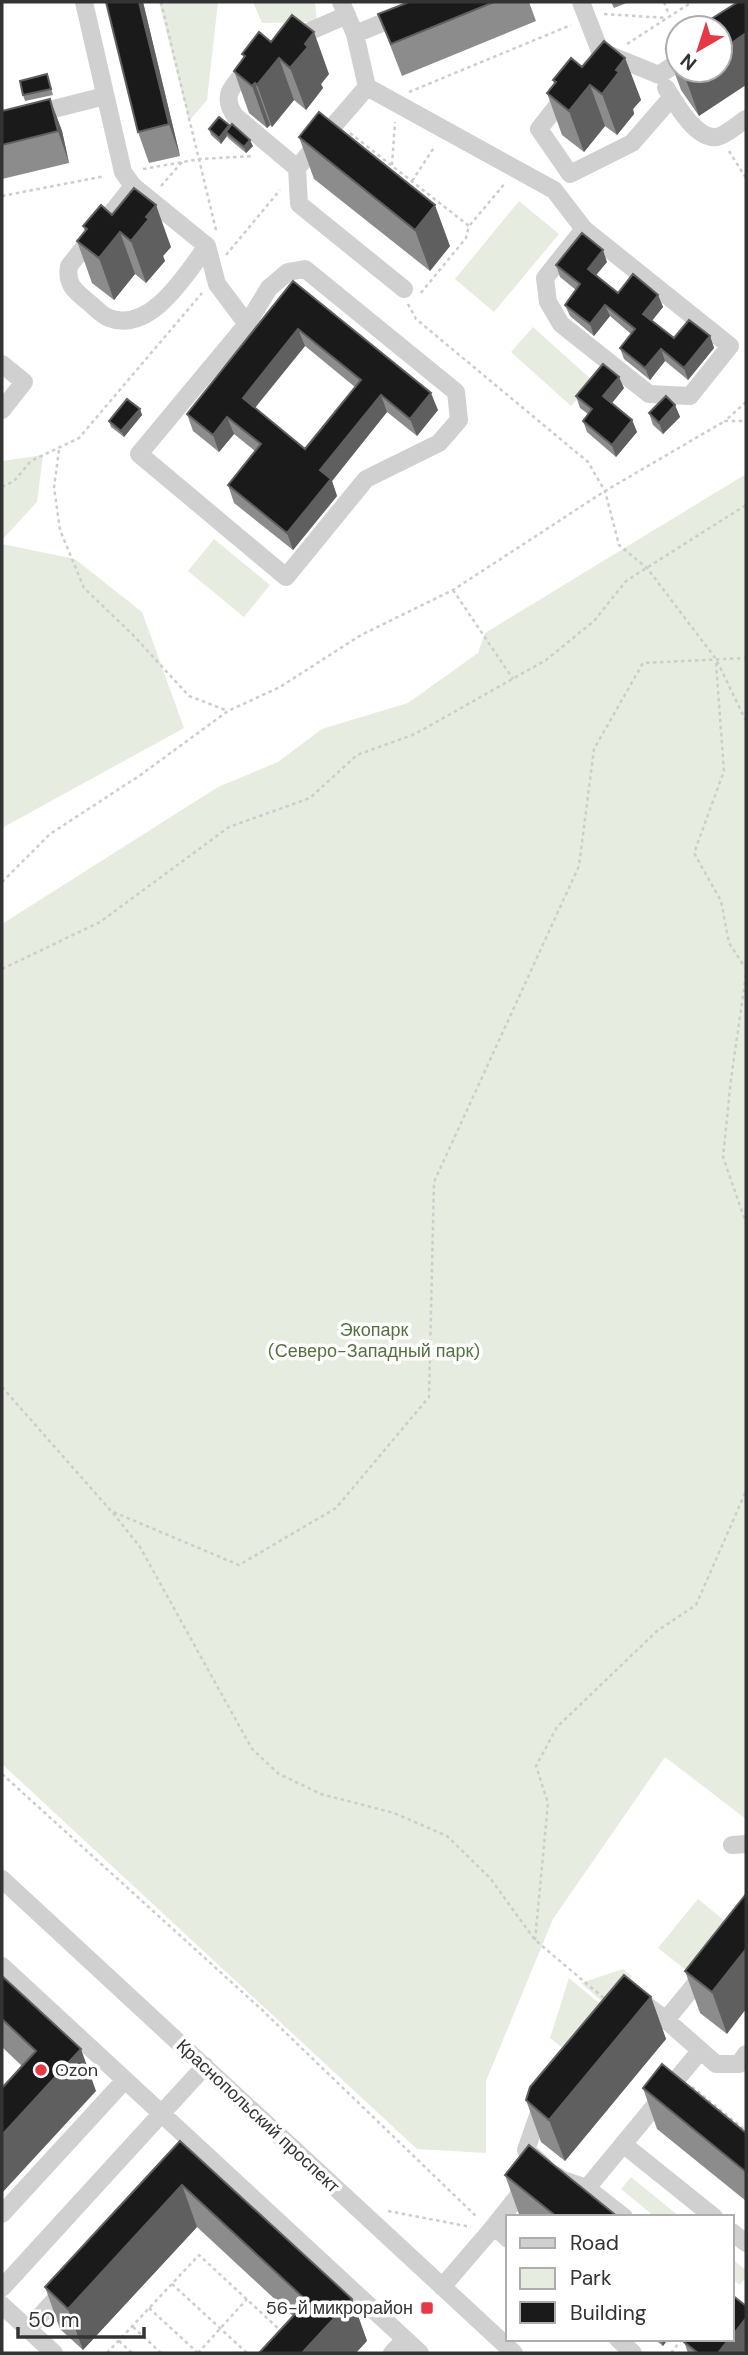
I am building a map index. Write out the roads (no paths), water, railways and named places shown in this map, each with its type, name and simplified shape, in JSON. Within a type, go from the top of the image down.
[{"type":"street","points":[[84,2],[123,172],[133,186],[150,200],[215,242]]},
{"type":"street","points":[[355,34],[434,2]]},
{"type":"street","points":[[297,169],[235,116],[228,105],[229,92],[269,49],[344,9],[355,34],[367,87],[554,190],[584,229],[730,346],[690,396],[649,394],[561,324],[548,302],[545,278],[584,229]]},
{"type":"street","points":[[584,10],[601,56],[659,75],[688,121],[705,135],[719,137],[746,119]]},
{"type":"street","points":[[659,75],[664,72]]},
{"type":"street","points":[[578,80],[539,129],[570,174],[632,143],[672,97]]},
{"type":"street","points":[[367,87],[297,169],[299,204],[404,289]]},
{"type":"street","points":[[2,122],[105,96]]},
{"type":"street","points":[[133,186],[69,266],[67,279],[73,290],[107,317],[126,321],[146,314],[166,300],[215,242]]},
{"type":"street","points":[[215,242],[214,275],[217,284],[247,324]]},
{"type":"street","points":[[305,270],[456,392],[459,420],[439,443],[366,479],[286,577],[139,454],[247,324],[269,288],[288,272],[305,270]]},
{"type":"street","points":[[2,364],[24,382],[2,410]]},
{"type":"street","name":"Краснопольский проспект","points":[[2,1879],[514,2353]]},
{"type":"street","points":[[666,2020],[714,1961]]},
{"type":"street","points":[[2,1966],[162,2115],[190,2151],[420,2353]]},
{"type":"street","points":[[619,2012],[634,1997],[666,2020],[716,2064],[738,2063],[746,2054]]},
{"type":"street","points":[[587,2188],[700,2051]]},
{"type":"street","points":[[2,2288],[205,2066]]},
{"type":"street","points":[[2,2214],[125,2080]]},
{"type":"street","points":[[555,2092],[539,2113],[526,2150],[563,2180],[587,2188],[621,2215]]},
{"type":"street","points":[[623,2144],[711,2215]]},
{"type":"street","points":[[442,2287],[543,2165]]},
{"type":"street","points":[[493,2228],[506,2238]]},
{"type":"street","points":[[28,2329],[75,2278]]},
{"type":"street","points":[[2,2305],[54,2353]]},
{"type":"street","points":[[393,2353],[405,2339]]},
{"type":"street","points":[[620,2341],[633,2353]]},
{"type":"place","name":"Ozon","points":[[41,2070]]},
{"type":"place","name":"56-й микрорайон","points":[[427,2308]]},
{"type":"park label","name":"Экопарк (Северо-Западный парк)","points":[[374,1340]]}]
